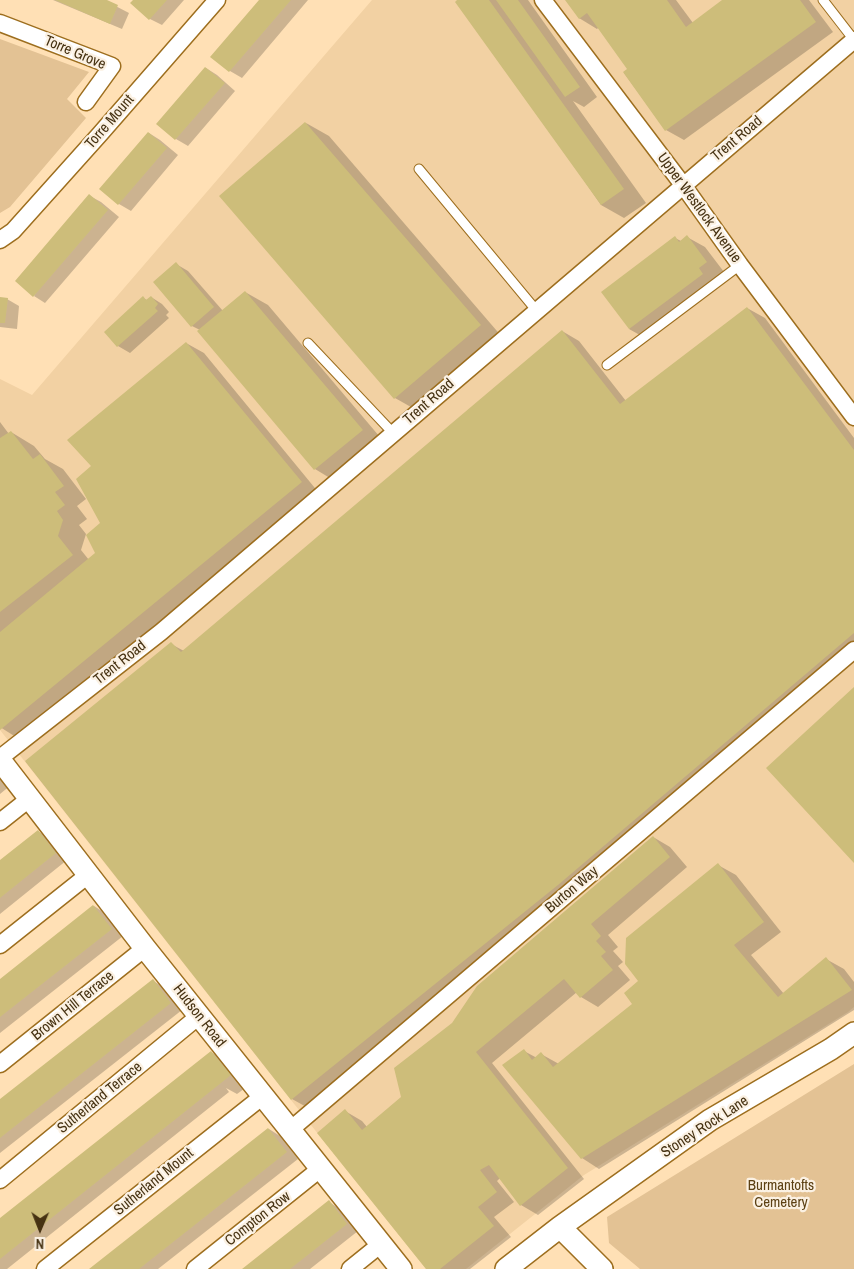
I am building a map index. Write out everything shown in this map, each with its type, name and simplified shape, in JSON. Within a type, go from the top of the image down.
[{"type":"street","name":"Torre Mount","points":[[0,240],[3,240],[20,224],[216,0]]},
{"type":"street","name":"Upper Westlock Avenue","points":[[543,0],[683,185],[740,265],[854,417]]},
{"type":"street","name":"Torre Grove","points":[[0,23],[112,66],[86,102]]},
{"type":"street","name":"Trent Road","points":[[0,759],[161,632],[854,40]]},
{"type":"street","name":"Burton Way","points":[[290,1130],[854,650]]},
{"type":"street","name":"Hudson Road","points":[[0,759],[88,875],[401,1269]]},
{"type":"street","points":[[0,822],[29,799]]},
{"type":"street","points":[[0,945],[88,875]]},
{"type":"street","name":"Brown Hill Terrace","points":[[0,1064],[146,948]]},
{"type":"street","name":"Sutherland Terrace","points":[[0,1180],[199,1016]]},
{"type":"street","name":"Stoney Rock Lane","points":[[506,1269],[560,1227],[710,1120],[831,1049],[854,1033]]},
{"type":"street","name":"Sutherland Mount","points":[[45,1269],[263,1096]]},
{"type":"street","name":"Compton Row","points":[[196,1269],[320,1169]]},
{"type":"street","points":[[560,1227],[602,1269]]},
{"type":"street","points":[[350,1269],[381,1244]]},
{"type":"lane","points":[[823,0],[854,40]]},
{"type":"lane","points":[[419,169],[536,310]]},
{"type":"lane","points":[[607,365],[740,265]]},
{"type":"lane","points":[[308,343],[393,433]]},
{"type":"shaded area","points":[[372,0],[854,0],[854,1007],[584,1175],[466,1269],[426,1269],[0,730],[0,379],[32,395]]},
{"type":"green space","points":[[0,39],[89,72],[67,99],[86,118],[10,207],[0,213]]},
{"type":"green space","name":"Burmantofts Cemetery","points":[[854,1064],[854,1269],[640,1269],[609,1243],[607,1217]]},
{"type":"building","points":[[55,0],[107,0],[118,5],[110,24]]},
{"type":"building","points":[[133,0],[167,0],[149,20],[130,3]]},
{"type":"building","points":[[259,0],[291,0],[229,72],[210,57]]},
{"type":"building","points":[[457,0],[489,0],[624,189],[601,205],[455,2]]},
{"type":"building","points":[[496,0],[518,0],[580,87],[565,97]]},
{"type":"building","points":[[565,0],[667,0],[686,27],[722,0],[800,0],[816,22],[665,131],[623,72],[627,69],[587,13],[579,19]]},
{"type":"building","points":[[205,67],[225,83],[175,140],[156,124]]},
{"type":"building","points":[[305,122],[481,325],[394,399],[219,196]]},
{"type":"building","points":[[148,132],[167,148],[118,205],[99,189]]},
{"type":"building","points":[[89,194],[108,210],[33,297],[15,281]]},
{"type":"building","points":[[687,235],[707,262],[699,268],[703,274],[629,329],[601,292],[675,236],[679,242]]},
{"type":"building","points":[[176,262],[214,307],[191,327],[153,282]]},
{"type":"building","points":[[245,291],[363,430],[314,470],[197,331]]},
{"type":"building","points":[[143,296],[146,300],[151,296],[158,304],[155,308],[158,311],[117,347],[104,332]]},
{"type":"building","points":[[0,297],[8,298],[5,323],[0,323]]},
{"type":"building","points":[[747,307],[854,450],[854,633],[558,885],[291,1100],[25,761],[171,642],[181,652],[562,330],[620,404]]},
{"type":"building","points":[[186,342],[302,482],[0,730],[0,632],[95,553],[86,535],[100,523],[76,479],[91,466],[67,440]]},
{"type":"building","points":[[11,431],[33,459],[40,454],[64,486],[55,492],[65,505],[57,511],[63,520],[58,536],[73,555],[0,612],[0,438]]},
{"type":"building","points":[[854,687],[854,863],[766,768]]},
{"type":"building","points":[[38,830],[56,853],[0,898],[0,860]]},
{"type":"building","points":[[653,836],[670,857],[591,924],[601,936],[596,941],[606,952],[601,956],[613,970],[580,998],[564,979],[476,1052],[568,1168],[520,1206],[489,1165],[480,1170],[497,1192],[478,1207],[494,1226],[440,1269],[426,1269],[317,1133],[345,1109],[362,1130],[401,1097],[394,1068],[452,1023],[477,986]]},
{"type":"building","points":[[718,863],[764,922],[734,945],[778,997],[826,957],[852,990],[581,1159],[502,1065],[524,1049],[532,1060],[541,1052],[553,1067],[632,1004],[624,993],[638,981],[625,964],[626,938]]},
{"type":"building","points":[[93,905],[112,929],[0,1017],[0,979]]},
{"type":"building","points":[[153,979],[171,1003],[0,1138],[0,1099]]},
{"type":"building","points":[[211,1051],[231,1075],[0,1259],[0,1218]]},
{"type":"building","points":[[268,1128],[287,1152],[139,1269],[89,1269]]},
{"type":"building","points":[[329,1200],[347,1224],[290,1269],[242,1269]]}]
